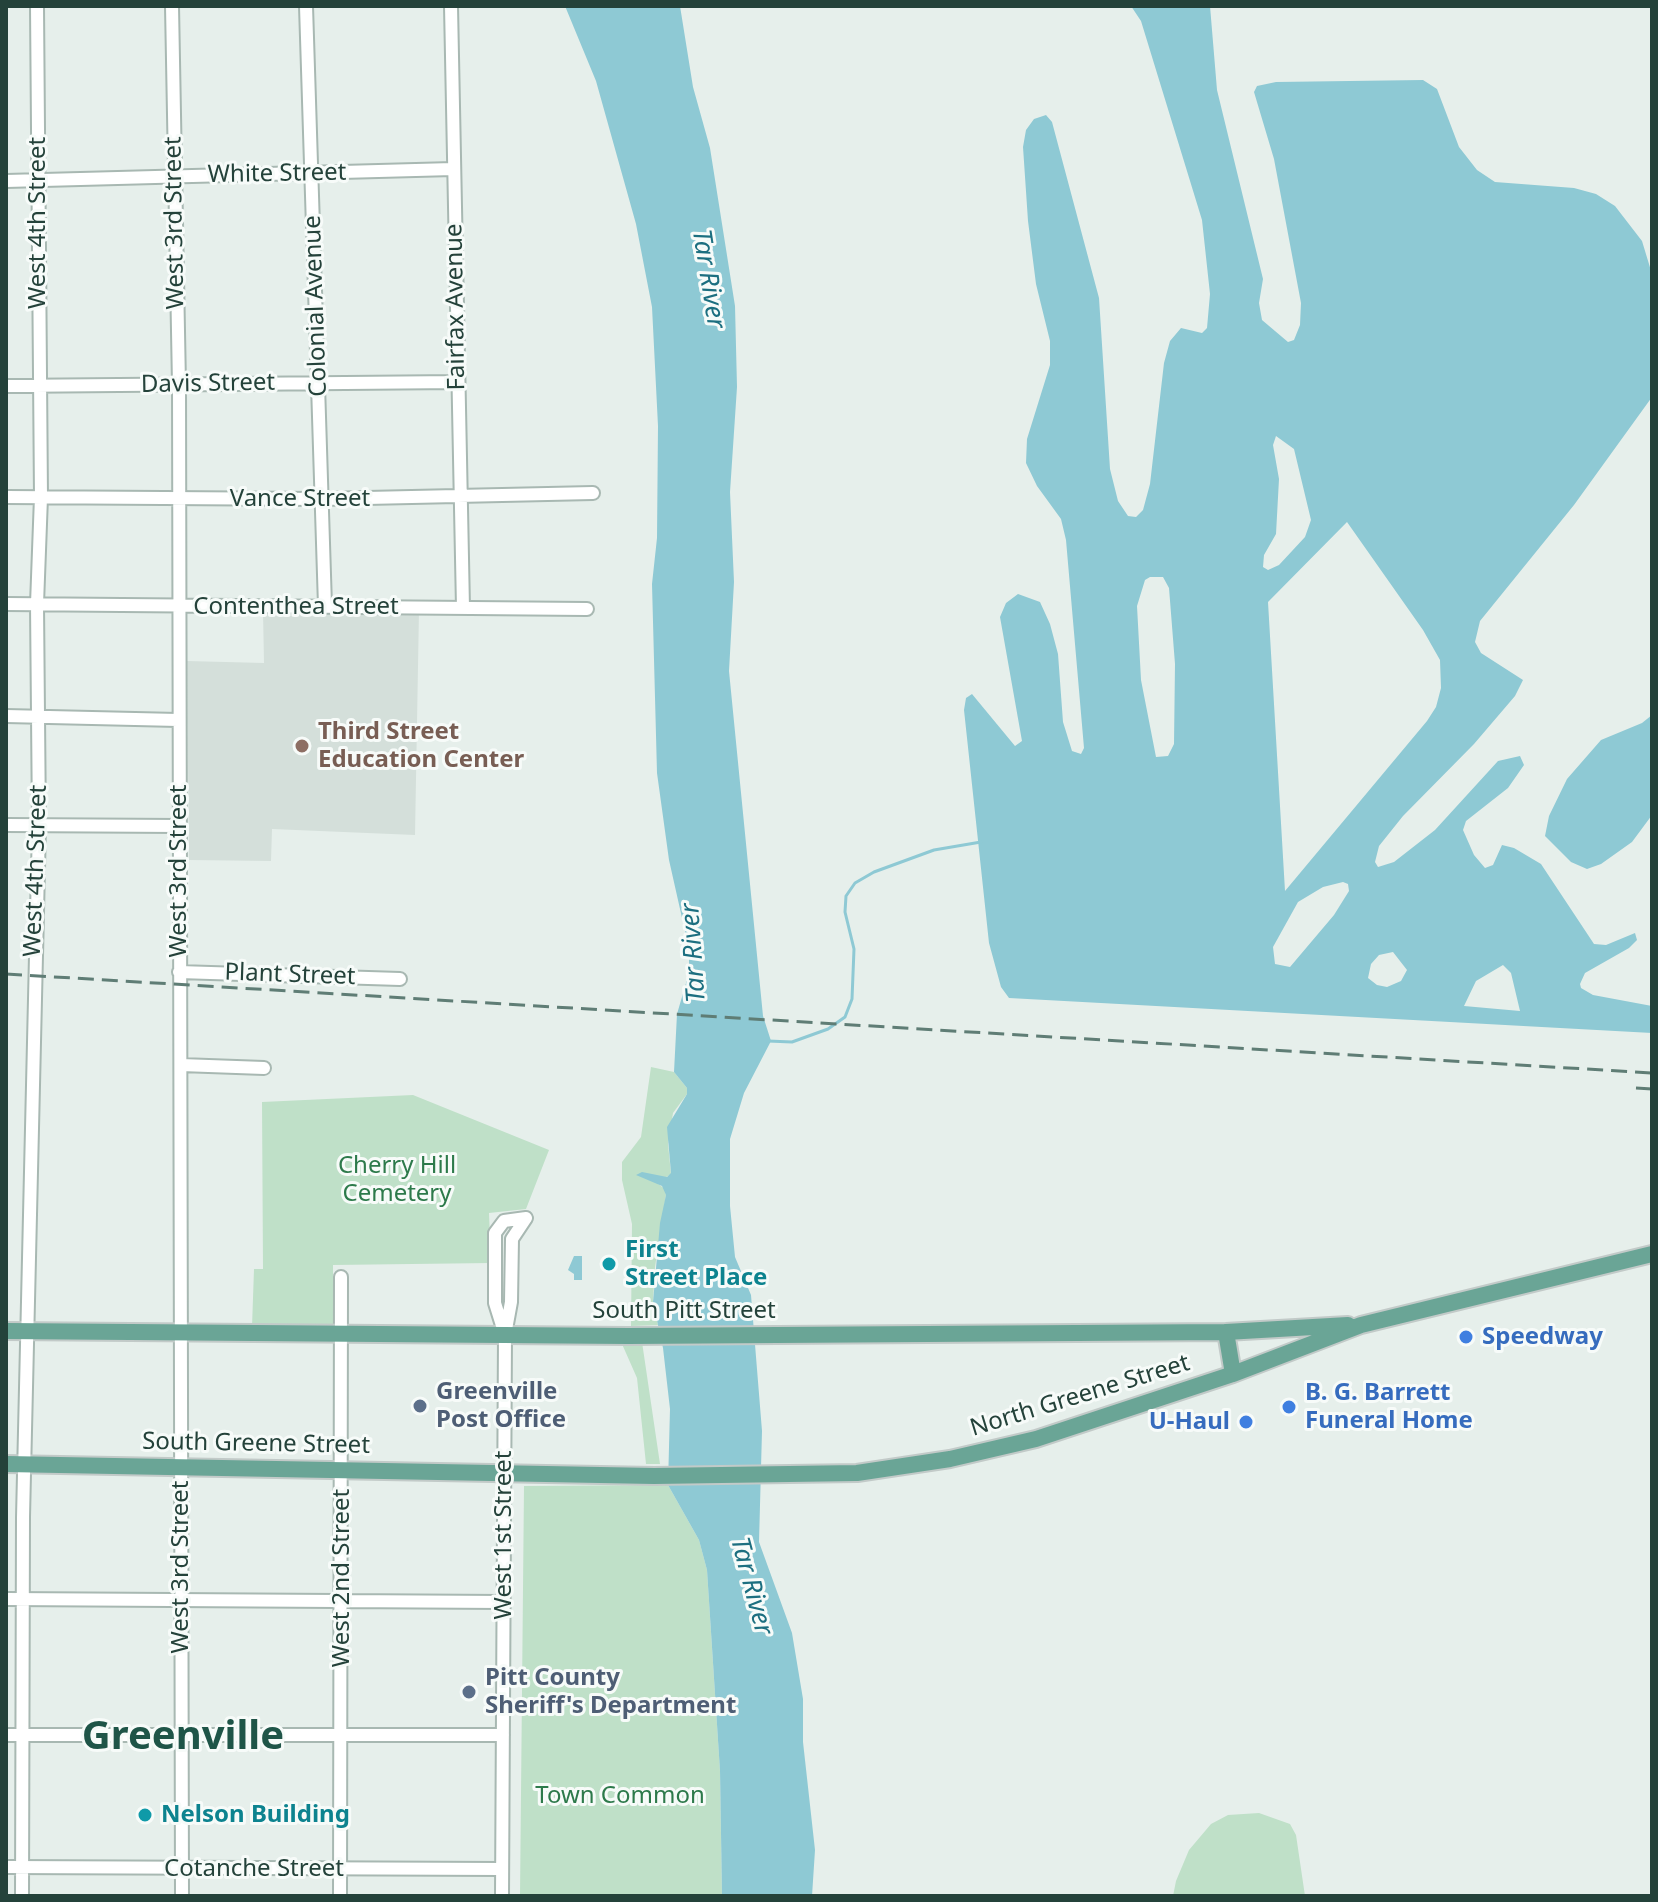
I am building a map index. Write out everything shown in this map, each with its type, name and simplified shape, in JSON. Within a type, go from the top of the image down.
[{"type":"main road","name":"North Greene Street","points":[[505,1473],[654,1476],[857,1473],[950,1459],[1036,1439],[1233,1374],[1361,1325],[1652,1254]]},
{"type":"main road","name":"South Pitt Street","points":[[6,1331],[633,1336],[1226,1332],[1361,1325]]},
{"type":"main road","points":[[1226,1332],[1233,1374]]},
{"type":"main road","name":"South Greene Street","points":[[6,1464],[505,1473]]},
{"type":"street","name":"West 4th Street","points":[[22,1896],[23,1599],[39,826],[37,604],[41,497],[37,6]]},
{"type":"street","name":"West 3rd Street","points":[[172,6],[179,385],[177,606],[182,1896]]},
{"type":"street","name":"Colonial Avenue","points":[[306,6],[325,606]]},
{"type":"street","name":"Fairfax Avenue","points":[[451,6],[463,608]]},
{"type":"street","name":"White Street","points":[[6,181],[453,169]]},
{"type":"street","name":"Davis Street","points":[[6,386],[458,382]]},
{"type":"street","name":"Vance Street","points":[[6,497],[321,499],[593,493]]},
{"type":"street","name":"Contenthea Street","points":[[6,604],[587,609]]},
{"type":"street","points":[[6,716],[178,720]]},
{"type":"street","points":[[6,825],[180,826]]},
{"type":"street","name":"Plant Street","points":[[179,972],[400,979]]},
{"type":"street","points":[[181,1065],[264,1068]]},
{"type":"street","points":[[526,1218],[513,1237],[505,1335],[498,1320],[495,1233],[500,1225],[526,1218]]},
{"type":"street","points":[[500,1225],[513,1237]]},
{"type":"street","name":"West 2nd Street","points":[[340,1896],[341,1277]]},
{"type":"street","points":[[495,1281],[511,1280]]},
{"type":"street","name":"West 1st Street","points":[[502,1896],[505,1335]]},
{"type":"street","points":[[6,1599],[504,1602]]},
{"type":"street","points":[[6,1735],[503,1735]]},
{"type":"street","name":"Cotanche Street","points":[[6,1867],[502,1869]]},
{"type":"shaded area","name":"Third Street Education Center","points":[[419,610],[415,835],[272,829],[271,861],[189,860],[187,661],[264,663],[263,611]]},
{"type":"green space","points":[[651,1067],[674,1072],[687,1088],[687,1094],[673,1113],[668,1144],[671,1174],[657,1183],[665,1189],[666,1195],[655,1267],[653,1302],[658,1325],[631,1326],[632,1224],[622,1180],[622,1162],[641,1137]]},
{"type":"green space","name":"Cherry Hill Cemetery","points":[[413,1095],[549,1150],[526,1209],[489,1213],[491,1263],[333,1265],[333,1326],[252,1327],[254,1269],[263,1269],[262,1102]]},
{"type":"green space","points":[[630,1340],[642,1342],[660,1464],[646,1464],[637,1378],[622,1344]]},
{"type":"green space","name":"Town Common","points":[[668,1485],[699,1540],[707,1570],[720,1771],[722,1896],[520,1896],[524,1486]]},
{"type":"green space","points":[[1259,1813],[1290,1824],[1296,1835],[1305,1896],[1173,1896],[1189,1850],[1211,1824],[1228,1815]]},
{"type":"water","name":"Tar River","points":[[565,6],[680,6],[693,87],[710,148],[735,306],[737,387],[730,492],[734,582],[729,671],[763,1016],[771,1041],[744,1093],[730,1139],[730,1206],[735,1257],[751,1295],[762,1431],[759,1542],[792,1633],[803,1699],[803,1742],[815,1850],[812,1896],[722,1896],[720,1771],[707,1570],[699,1540],[668,1485],[670,1409],[663,1348],[653,1302],[660,1223],[666,1195],[662,1186],[636,1175],[642,1172],[667,1177],[671,1173],[667,1127],[687,1094],[687,1088],[674,1072],[677,1014],[689,973],[689,949],[669,860],[657,773],[652,584],[657,538],[658,426],[652,307],[636,224],[596,81]]},
{"type":"water","points":[[1131,6],[1210,6],[1217,90],[1263,279],[1259,303],[1262,320],[1288,342],[1294,340],[1300,325],[1301,303],[1274,159],[1254,92],[1257,86],[1276,82],[1423,80],[1437,89],[1459,147],[1477,170],[1495,182],[1574,188],[1596,194],[1615,206],[1642,241],[1652,274],[1652,397],[1574,505],[1480,621],[1475,642],[1481,653],[1523,680],[1515,696],[1474,744],[1403,816],[1379,846],[1375,862],[1378,867],[1394,862],[1435,830],[1498,761],[1520,756],[1524,765],[1508,788],[1466,821],[1463,830],[1474,855],[1485,868],[1493,865],[1502,845],[1514,848],[1541,864],[1594,944],[1606,945],[1635,933],[1637,940],[1629,948],[1585,973],[1580,984],[1581,988],[1593,995],[1652,1006],[1652,1033],[1009,998],[1001,987],[989,943],[964,710],[966,698],[972,694],[1015,746],[1022,741],[1000,617],[1006,603],[1018,594],[1040,602],[1050,624],[1058,654],[1063,722],[1072,751],[1081,754],[1084,748],[1066,540],[1061,519],[1037,486],[1026,463],[1027,439],[1050,365],[1050,341],[1036,284],[1028,221],[1023,147],[1026,130],[1034,119],[1046,115],[1052,122],[1099,298],[1110,469],[1118,501],[1128,516],[1136,517],[1143,510],[1150,484],[1164,363],[1170,341],[1181,328],[1202,333],[1207,328],[1210,294],[1202,220],[1141,21]],"holes":[[[1276,436],[1294,449],[1311,520],[1305,537],[1279,565],[1268,570],[1263,567],[1264,555],[1276,534],[1279,479],[1273,445]],[[1347,522],[1423,630],[1440,660],[1441,688],[1436,707],[1427,721],[1285,891],[1268,602]],[[1163,577],[1169,588],[1175,664],[1174,744],[1168,756],[1156,757],[1141,680],[1137,606],[1145,580]],[[1343,882],[1348,884],[1349,891],[1334,915],[1290,967],[1275,964],[1273,947],[1298,902],[1323,887]],[[1393,952],[1407,970],[1401,981],[1387,987],[1377,985],[1368,978],[1371,964],[1379,955]],[[1503,965],[1511,973],[1520,1011],[1464,1006],[1476,981]]]},
{"type":"water","points":[[1652,715],[1652,815],[1632,842],[1601,864],[1587,869],[1571,862],[1545,836],[1549,816],[1567,779],[1601,740],[1642,723]]},
{"type":"water","points":[[574,1256],[582,1256],[582,1280],[574,1280],[574,1274],[568,1270]]},
{"type":"waterway","points":[[768,1041],[792,1042],[828,1029],[845,1017],[852,999],[854,949],[845,912],[846,896],[855,883],[874,872],[934,850],[981,842]]},
{"type":"railway","points":[[6,974],[1652,1073]]},
{"type":"railway","points":[[1636,1088],[1652,1089]]},
{"type":"place","name":"Third Street Education Center","points":[[302,746]]},
{"type":"place","name":"First Street Place","points":[[609,1264]]},
{"type":"place","name":"Speedway","points":[[1466,1337]]},
{"type":"place","name":"Greenville Post Office","points":[[420,1406]]},
{"type":"place","name":"B. G. Barrett Funeral Home","points":[[1289,1407]]},
{"type":"place","name":"U-Haul","points":[[1246,1422]]},
{"type":"place","name":"Pitt County Sheriff's Department","points":[[469,1692]]},
{"type":"place","name":"Nelson Building","points":[[145,1815]]},
{"type":"district","name":"Greenville","points":[[183,1738]]}]
